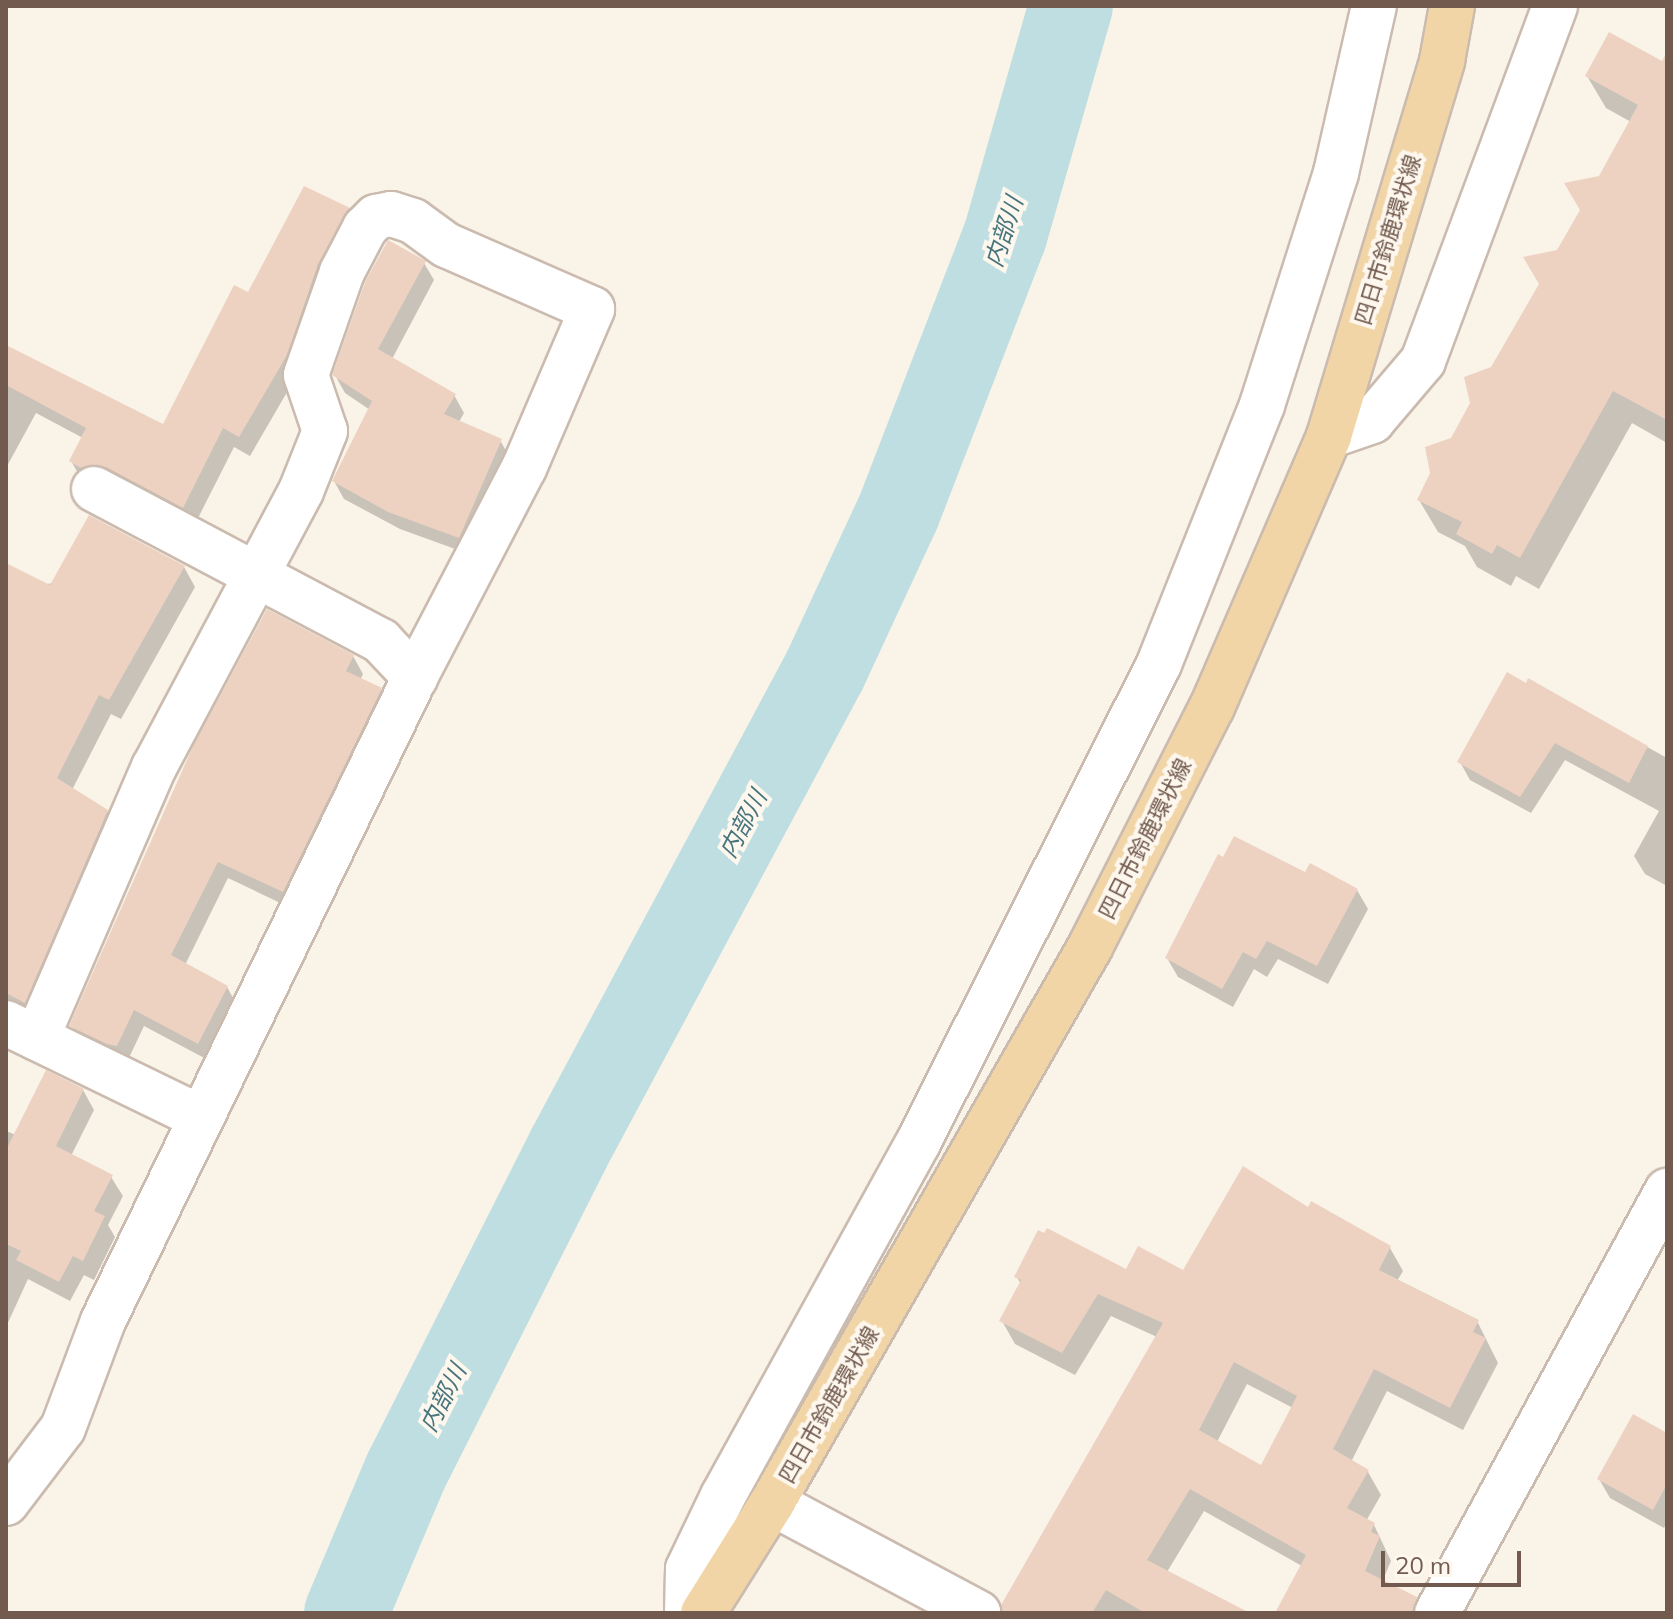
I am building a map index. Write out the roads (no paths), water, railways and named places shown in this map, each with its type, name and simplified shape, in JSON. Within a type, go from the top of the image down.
[{"type":"main road","name":"四日市鈴鹿環状線","points":[[703,1613],[772,1503],[1090,947],[1212,707],[1329,436],[1442,61],[1452,6]]},
{"type":"street","points":[[687,1613],[688,1569],[723,1496],[918,1143],[1159,664],[1262,405],[1336,173],[1374,6]]},
{"type":"street","points":[[1329,436],[1372,421],[1423,361],[1555,6]]},
{"type":"street","points":[[6,1503],[63,1428],[103,1321],[415,677],[524,468],[592,309],[446,245],[413,221],[391,214],[376,217],[342,272],[309,364],[310,394],[325,431],[301,491],[253,576],[21,1030],[200,1117]]},
{"type":"street","points":[[94,489],[253,576],[381,641],[415,677]]},
{"type":"street","points":[[1437,1613],[1667,1191]]},
{"type":"street","points":[[772,1503],[978,1613]]},
{"type":"waterway","name":"内部川","points":[[346,1613],[406,1471],[568,1150],[825,670],[898,513],[1005,236],[1071,6]]}]
